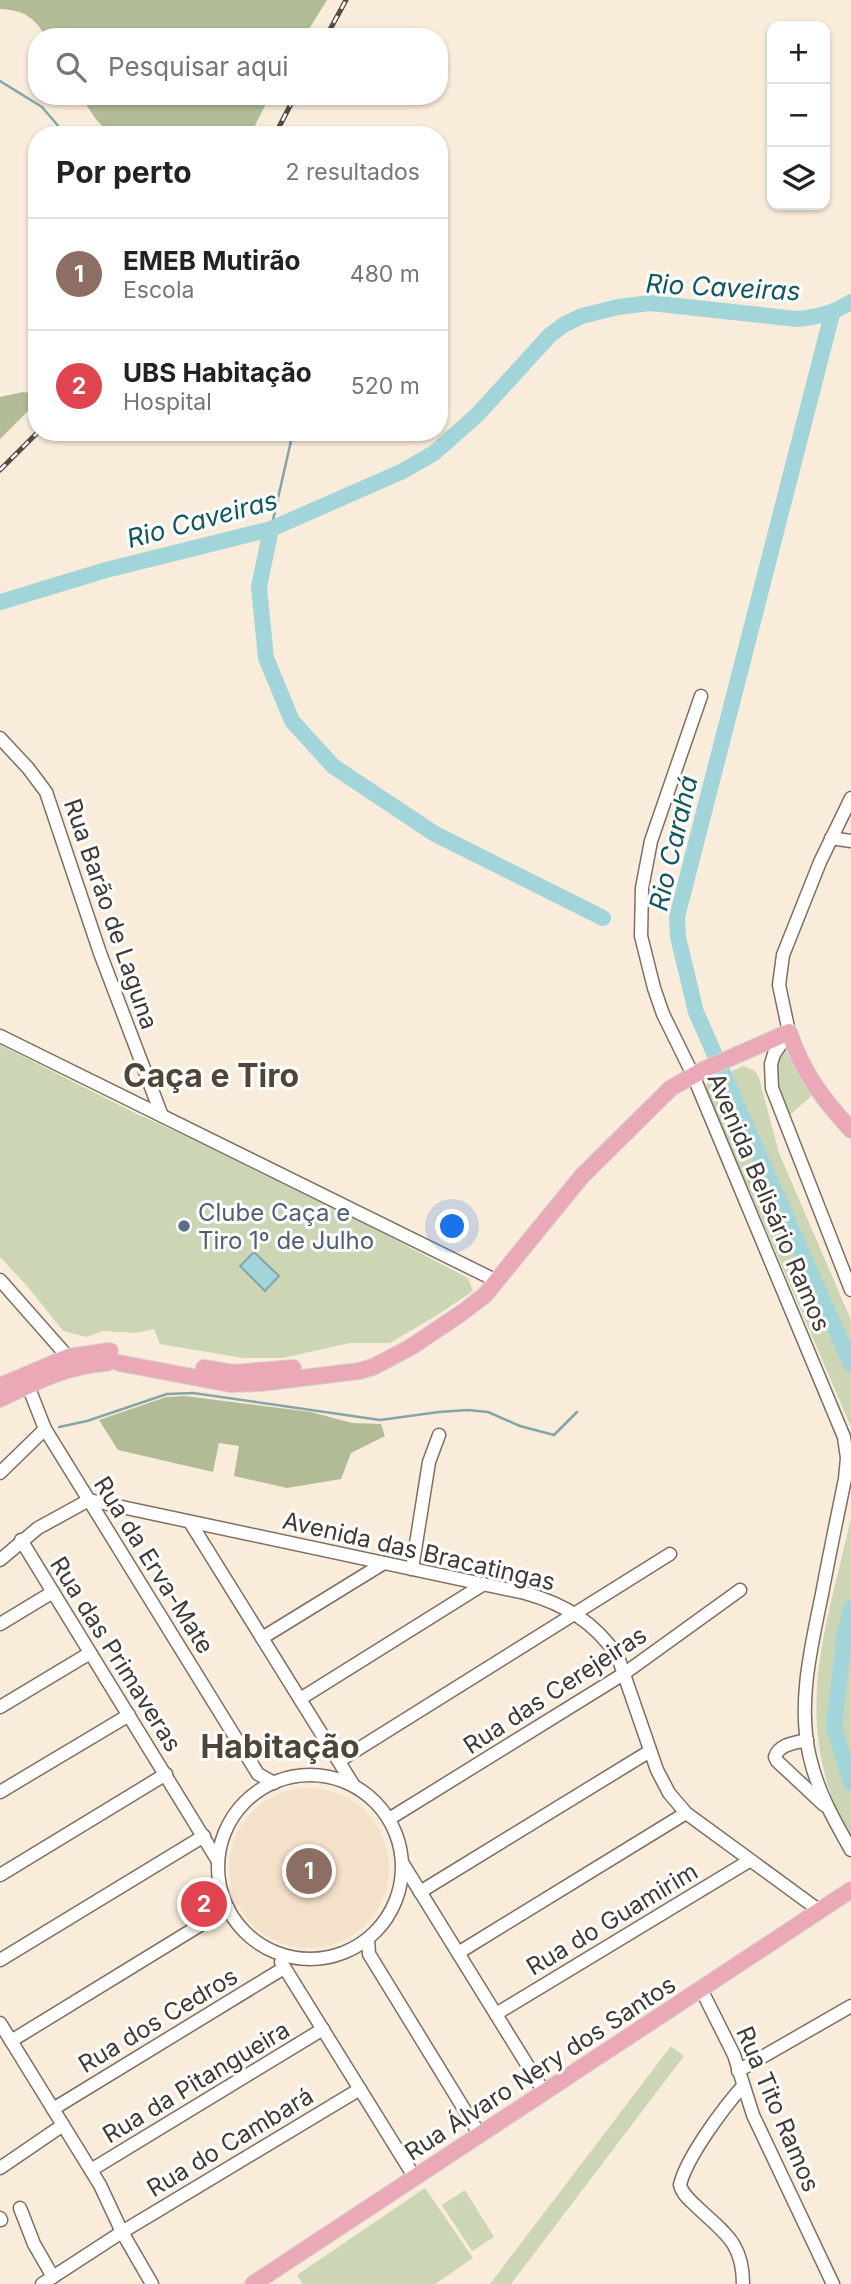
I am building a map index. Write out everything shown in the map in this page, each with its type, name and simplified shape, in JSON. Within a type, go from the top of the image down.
[{"type":"main road","points":[[0,1399],[26,1380],[68,1357],[114,1357],[234,1373],[396,1355],[485,1295],[564,1197],[664,1094],[698,1072],[789,1032],[798,1057],[817,1091],[851,1130]]},
{"type":"main road","points":[[0,1386],[114,1357]]},
{"type":"main road","name":"Rua Álvaro Nery dos Santos","points":[[253,2284],[820,1911],[848,1899]]},
{"type":"street","name":"Avenida Belisário Ramos","points":[[701,696],[652,841],[642,888],[641,936],[654,988],[670,1031],[698,1072],[844,1437],[847,1458],[845,1479],[808,1670],[807,1740],[814,1773],[827,1807],[851,1850]]},
{"type":"street","name":"Rua Barão de Laguna","points":[[0,738],[46,792],[96,943],[162,1116]]},
{"type":"street","points":[[789,1032],[779,985],[783,956],[831,838],[851,798]]},
{"type":"street","points":[[831,838],[851,841]]},
{"type":"street","name":"Avenida Belisário Ramos","points":[[789,1032],[774,1054],[771,1064],[772,1088],[851,1290]]},
{"type":"street","points":[[0,1036],[497,1281]]},
{"type":"street","points":[[0,1280],[68,1357]]},
{"type":"street","name":"Rua da Erva-Mate","points":[[26,1380],[45,1429],[258,1774],[274,1783]]},
{"type":"street","points":[[0,1473],[45,1429]]},
{"type":"street","points":[[412,1569],[429,1462],[439,1435]]},
{"type":"street","points":[[0,1560],[37,1528],[89,1500]]},
{"type":"street","name":"Avenida das Bracatingas","points":[[89,1500],[484,1584],[543,1598],[576,1613],[607,1640],[625,1673],[662,1783],[686,1813],[820,1911]]},
{"type":"street","points":[[190,1522],[354,1787]]},
{"type":"street","name":"Rua das Primaveras","points":[[21,1540],[218,1861]]},
{"type":"street","points":[[339,1761],[670,1555]]},
{"type":"street","points":[[262,1638],[384,1563]]},
{"type":"street","points":[[300,1699],[484,1584]]},
{"type":"street","name":"Rua das Cerejeiras","points":[[389,1819],[625,1673],[740,1590]]},
{"type":"street","points":[[0,1624],[53,1592]]},
{"type":"street","points":[[0,1707],[90,1653]]},
{"type":"street","points":[[0,1792],[129,1714]]},
{"type":"street","points":[[807,1740],[783,1746],[778,1749],[775,1757],[827,1807]]},
{"type":"street","points":[[420,1892],[650,1751]]},
{"type":"street","points":[[0,1875],[166,1774]]},
{"type":"street","points":[[258,1774],[258,1792]]},
{"type":"street","points":[[323,1776],[368,1795],[389,1819],[399,1841],[401,1881],[390,1913],[368,1939],[355,1947],[340,1954],[307,1959],[275,1952],[247,1934],[228,1908],[220,1885],[218,1861],[225,1834],[238,1811],[258,1792],[274,1783],[290,1778],[323,1776]]},
{"type":"street","points":[[458,1953],[686,1813]]},
{"type":"street","points":[[0,1960],[204,1836]]},
{"type":"street","name":"Rua do Guamirim","points":[[496,2014],[749,1861]]},
{"type":"street","points":[[402,1864],[544,2092]]},
{"type":"street","points":[[11,2041],[228,1908]]},
{"type":"street","points":[[368,1939],[369,1954],[480,2135]]},
{"type":"street","points":[[355,1947],[369,1954]]},
{"type":"street","points":[[275,1952],[415,2178]]},
{"type":"street","name":"Rua dos Cedros","points":[[53,2109],[284,1968]]},
{"type":"street","name":"Rua Tito Ramos","points":[[701,1989],[729,2044],[753,2115],[833,2284]]},
{"type":"street","points":[[738,2070],[851,2006]]},
{"type":"street","points":[[1,2027],[91,2170],[152,2284]]},
{"type":"street","name":"Rua da Pitangueira","points":[[91,2170],[323,2029]]},
{"type":"street","points":[[743,2086],[714,2122],[684,2173],[680,2185],[686,2196],[737,2247],[743,2262],[743,2284]]},
{"type":"street","name":"Rua do Cambará","points":[[47,2281],[122,2232],[360,2089]]},
{"type":"street","points":[[0,2168],[63,2125]]},
{"type":"street","points":[[20,2208],[47,2281]]},
{"type":"shaded area","points":[[309,1788],[340,1794],[366,1811],[383,1837],[389,1868],[383,1899],[366,1925],[340,1942],[309,1948],[278,1942],[252,1925],[235,1899],[229,1868],[235,1837],[252,1811],[278,1794]]},
{"type":"green space","points":[[0,0],[327,0],[310,28],[40,28],[27,16],[0,9]]},
{"type":"green space","points":[[87,105],[265,105],[255,126],[103,126]]},
{"type":"green space","points":[[28,393],[28,411],[0,439],[0,397]]},
{"type":"green space","points":[[789,1032],[817,1091],[783,1121],[770,1075]]},
{"type":"green space","name":"Clube Caça e Tiro 1º de Julho","points":[[0,1045],[137,1114],[310,1195],[468,1278],[473,1291],[390,1343],[350,1343],[282,1358],[243,1358],[160,1344],[154,1329],[137,1333],[103,1331],[86,1337],[63,1331],[0,1257]]},
{"type":"green space","points":[[744,1066],[755,1071],[759,1078],[779,1153],[851,1320],[851,1427],[706,1089],[707,1082]]},
{"type":"green space","points":[[185,1396],[311,1412],[352,1423],[381,1424],[385,1436],[351,1453],[341,1479],[287,1488],[234,1476],[239,1446],[219,1443],[213,1472],[118,1450],[99,1420],[166,1397]]},
{"type":"green space","points":[[851,1518],[851,1840],[832,1797],[821,1757],[817,1718],[823,1642]]},
{"type":"green space","points":[[671,2046],[684,2056],[511,2284],[490,2284]]},
{"type":"green space","points":[[425,2188],[473,2258],[435,2284],[303,2284],[297,2275]]},
{"type":"green space","points":[[465,2190],[494,2237],[472,2251],[442,2205]]},
{"type":"water","points":[[254,1252],[279,1276],[265,1291],[240,1266]]},
{"type":"waterway","points":[[0,81],[28,98]]},
{"type":"waterway","points":[[39,105],[58,126]]},
{"type":"waterway","name":"Rio Caveiras","points":[[448,441],[477,415],[550,335],[582,316],[650,303],[797,319],[826,314],[851,302]]},
{"type":"waterway","name":"Rio Carahá","points":[[832,314],[677,917],[678,937],[696,1012],[851,1364]]},
{"type":"waterway","points":[[271,529],[291,441]]},
{"type":"waterway","name":"Rio Caveiras","points":[[0,602],[106,570],[271,529],[403,471],[434,453],[448,441]]},
{"type":"waterway","points":[[271,529],[259,587],[266,658],[292,721],[333,766],[435,834],[603,918]]},
{"type":"waterway","points":[[803,1306],[823,1298]]},
{"type":"waterway","points":[[59,1427],[87,1421],[167,1394],[193,1393],[380,1420],[439,1412],[488,1412],[520,1426],[554,1435],[577,1412]]},
{"type":"waterway","name":"Rio Carahá","points":[[851,1608],[844,1639],[834,1727],[851,1783]]},
{"type":"railway","points":[[331,28],[346,0]]},
{"type":"railway","points":[[280,126],[290,105]]},
{"type":"railway","points":[[0,470],[29,441]]},
{"type":"place","name":"Clube Caça e Tiro 1º de Julho","points":[[184,1226]]},
{"type":"place","name":"EMEB Mutirão","points":[[309,1871]]},
{"type":"place","name":"UBS Habitação","points":[[204,1904]]},
{"type":"district","name":"Caça e Tiro","points":[[211,1075]]},
{"type":"district","name":"Habitação","points":[[280,1746]]}]
